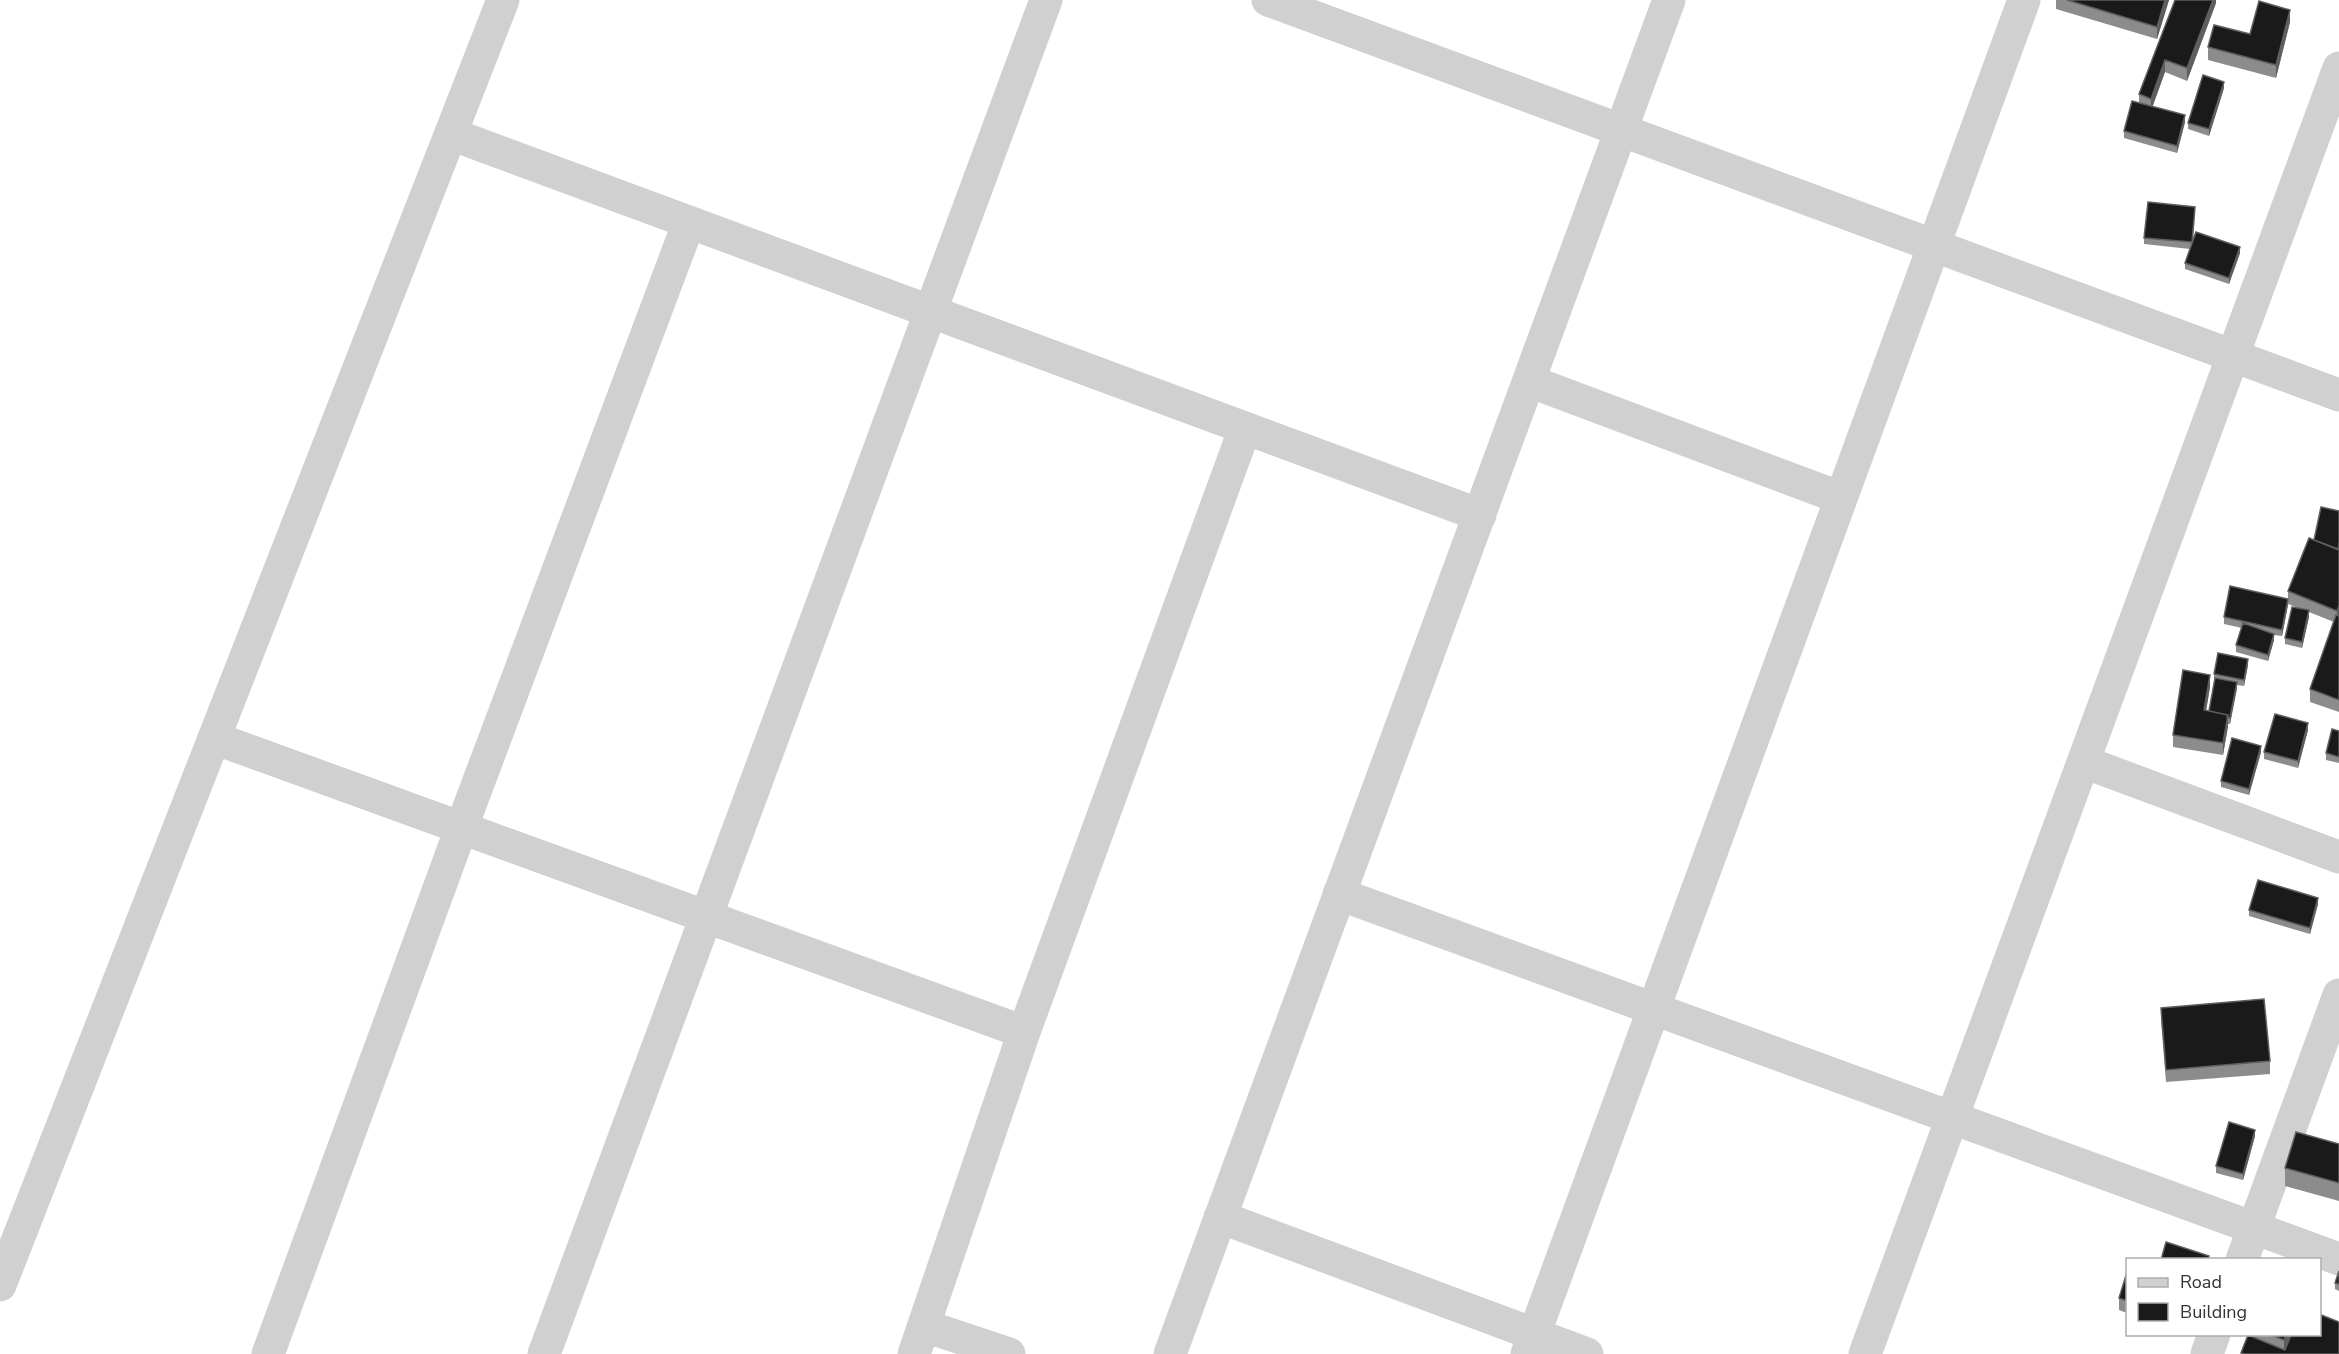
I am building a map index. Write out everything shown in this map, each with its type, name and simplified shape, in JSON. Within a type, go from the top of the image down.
[{"type":"street","points":[[0,1285],[503,0]]},
{"type":"street","points":[[544,1354],[1046,0]]},
{"type":"street","points":[[1268,0],[2339,395]]},
{"type":"street","points":[[1170,1354],[1669,0]]},
{"type":"street","points":[[1531,1344],[2024,0]]},
{"type":"street","points":[[1865,1354],[2339,68]]},
{"type":"street","points":[[451,134],[1480,515]]},
{"type":"street","points":[[268,1354],[688,222]]},
{"type":"street","points":[[1529,381],[1841,498]]},
{"type":"street","points":[[1009,1354],[919,1340],[1024,1032],[1245,428]]},
{"type":"street","points":[[214,738],[462,826],[1024,1032]]},
{"type":"street","points":[[2084,762],[2339,857]]},
{"type":"street","points":[[1339,894],[2339,1259]]},
{"type":"street","points":[[2243,1258],[2339,995]]},
{"type":"street","points":[[1220,1217],[1531,1344],[1587,1354]]},
{"type":"street","points":[[2207,1354],[2214,1336]]},
{"type":"building","points":[[2067,0],[2165,0],[2157,27]]},
{"type":"building","points":[[2175,0],[2213,0],[2187,68],[2165,60],[2151,99],[2139,94]]},
{"type":"building","points":[[2259,1],[2290,10],[2276,65],[2208,47],[2214,25],[2250,34]]},
{"type":"building","points":[[2203,75],[2224,82],[2209,129],[2188,123]]},
{"type":"building","points":[[2132,101],[2185,115],[2177,146],[2124,131]]},
{"type":"building","points":[[2148,202],[2195,207],[2192,242],[2144,238]]},
{"type":"building","points":[[2196,232],[2240,247],[2229,278],[2185,263]]},
{"type":"building","points":[[2321,507],[2339,511],[2338,549],[2314,540]]},
{"type":"building","points":[[2309,538],[2339,550],[2339,605],[2337,611],[2288,591]]},
{"type":"building","points":[[2230,586],[2288,599],[2282,630],[2224,617]]},
{"type":"building","points":[[2292,607],[2309,610],[2302,642],[2285,638]]},
{"type":"building","points":[[2336,615],[2339,616],[2339,700],[2310,689]]},
{"type":"building","points":[[2243,623],[2274,634],[2268,655],[2236,645]]},
{"type":"building","points":[[2218,653],[2248,659],[2244,680],[2214,674]]},
{"type":"building","points":[[2183,670],[2210,675],[2204,710],[2228,715],[2223,743],[2173,735]]},
{"type":"building","points":[[2215,678],[2237,682],[2230,718],[2227,717],[2228,715],[2209,711]]},
{"type":"building","points":[[2275,714],[2308,723],[2298,761],[2264,752]]},
{"type":"building","points":[[2332,729],[2339,731],[2339,757],[2326,753]]},
{"type":"building","points":[[2232,738],[2261,746],[2249,789],[2221,781]]},
{"type":"building","points":[[2258,880],[2318,898],[2310,928],[2249,910]]},
{"type":"building","points":[[2264,999],[2270,1061],[2166,1070],[2161,1008]]},
{"type":"building","points":[[2229,1122],[2255,1130],[2243,1174],[2216,1166]]},
{"type":"building","points":[[2296,1132],[2339,1144],[2339,1183],[2285,1168]]},
{"type":"building","points":[[2166,1242],[2209,1256],[2208,1258],[2162,1258]]},
{"type":"building","points":[[2339,1271],[2339,1284],[2335,1283]]},
{"type":"building","points":[[2126,1275],[2126,1301],[2119,1298]]},
{"type":"building","points":[[2321,1315],[2339,1322],[2339,1354],[2241,1353],[2248,1336],[2285,1350],[2291,1336],[2321,1336]]},
{"type":"building","points":[[2274,1336],[2286,1336],[2284,1340]]}]
